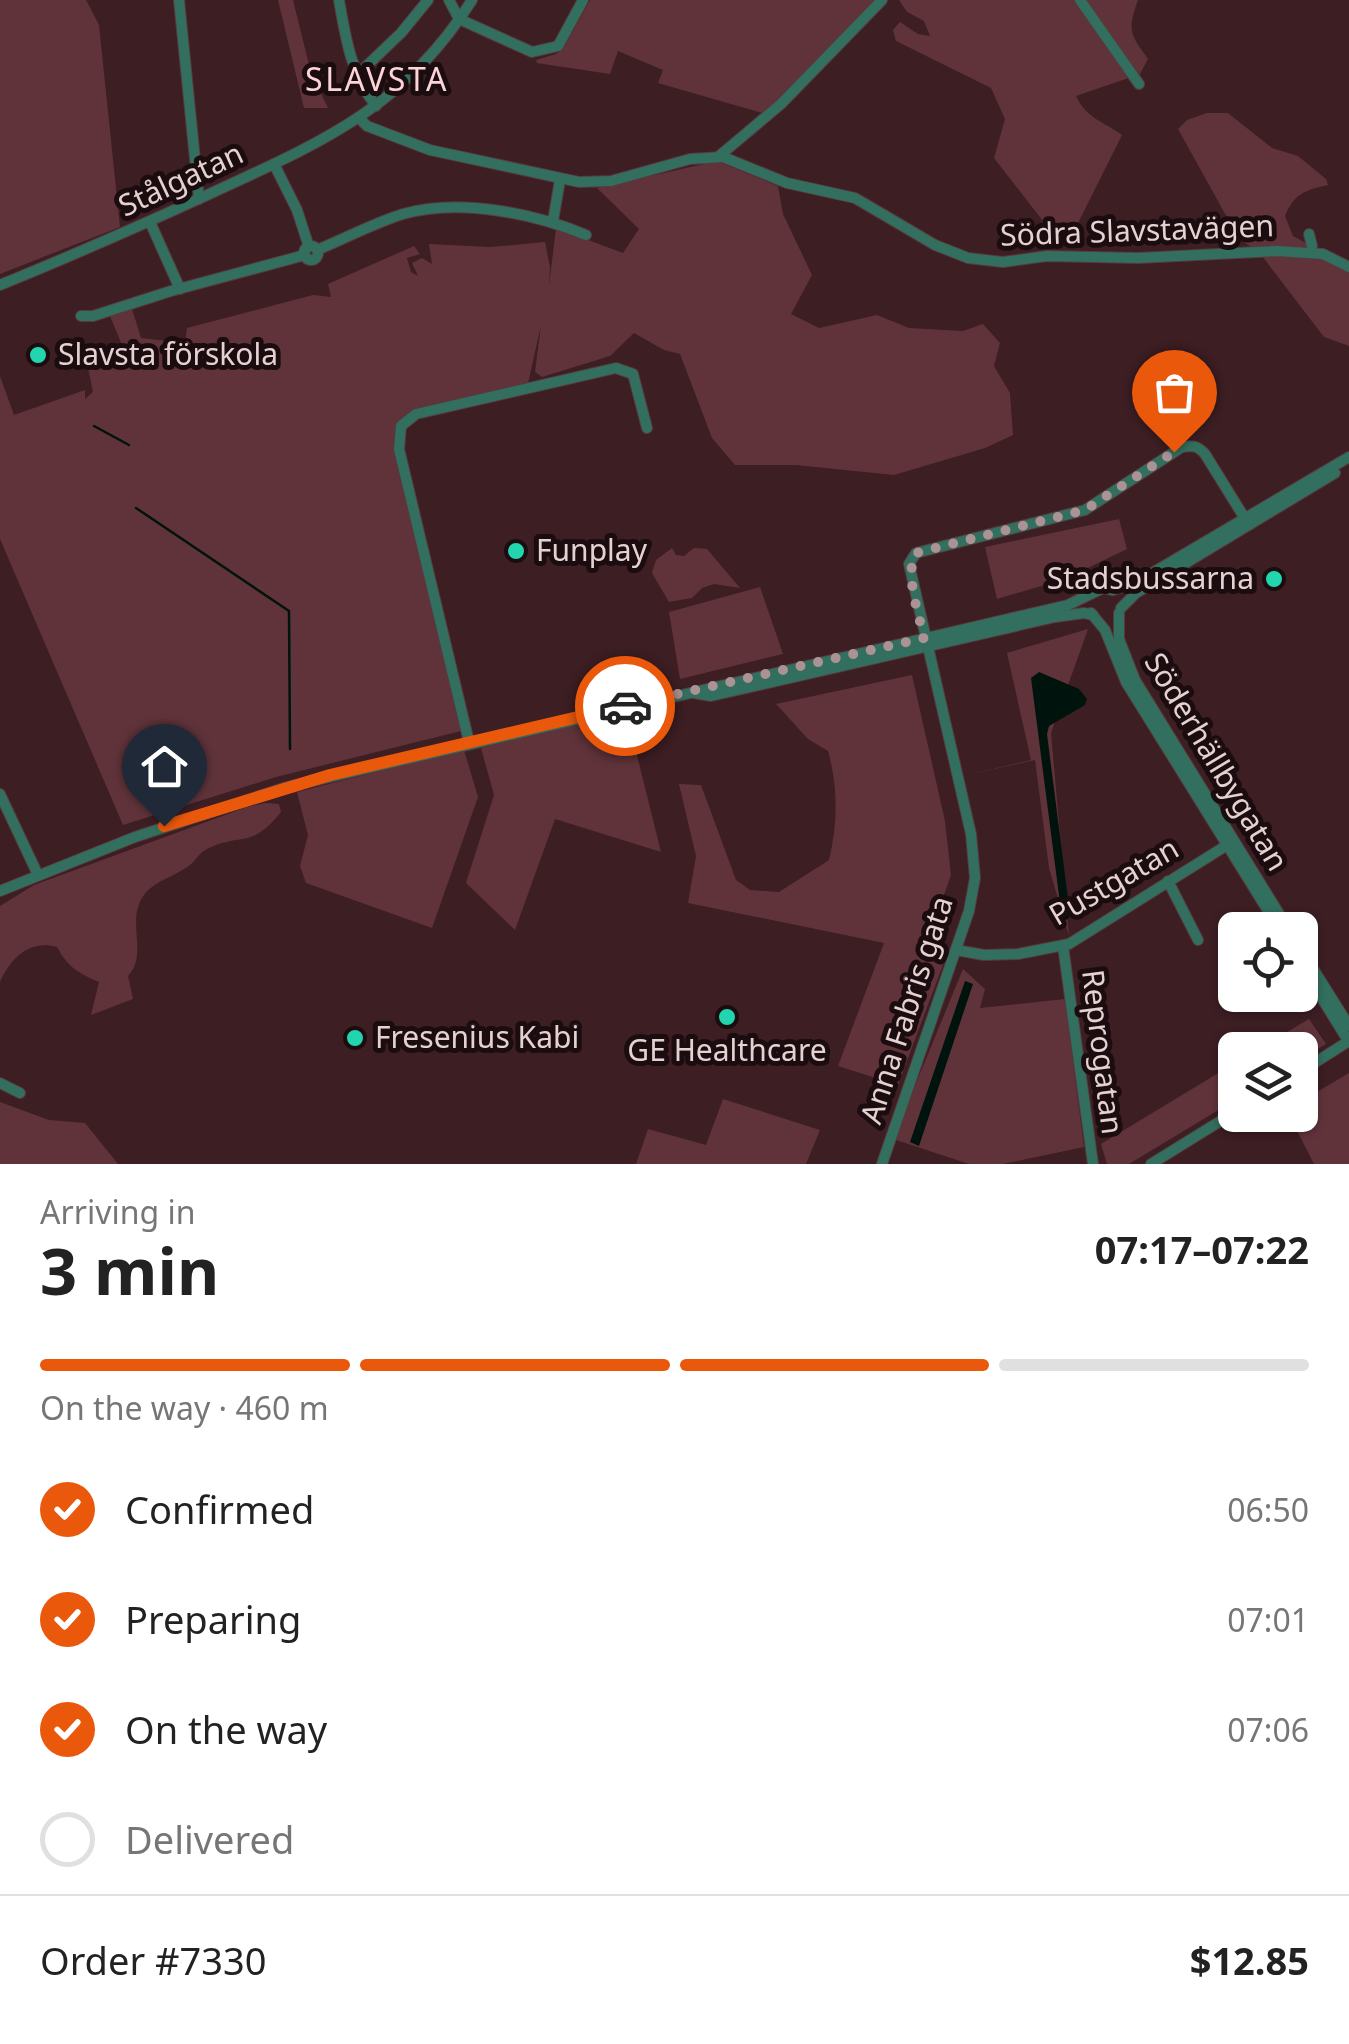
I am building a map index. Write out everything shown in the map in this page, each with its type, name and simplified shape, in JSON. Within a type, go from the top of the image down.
[{"type":"street","points":[[179,0],[199,199]]},
{"type":"street","points":[[339,0],[356,76],[376,106]]},
{"type":"street","points":[[356,76],[402,33],[428,0]]},
{"type":"street","points":[[448,0],[459,19],[532,52],[558,46],[584,0]]},
{"type":"street","points":[[718,157],[782,104],[882,0]]},
{"type":"street","points":[[1080,0],[1139,84]]},
{"type":"street","name":"Stålgatan","points":[[0,285],[150,222],[360,119],[428,59],[467,2]]},
{"type":"street","name":"Södra Slavstavägen","points":[[360,119],[368,126],[430,150],[560,180],[611,181],[690,159],[718,157],[788,183],[855,198],[935,246],[968,258],[1003,262],[1047,256],[1138,258],[1277,251],[1323,254],[1345,262]]},
{"type":"street","points":[[274,164],[297,210],[318,272]]},
{"type":"street","points":[[552,222],[560,180]]},
{"type":"street","points":[[81,316],[93,316],[311,253],[396,216],[420,210],[472,210],[552,222],[586,235]]},
{"type":"street","points":[[150,222],[180,288]]},
{"type":"street","points":[[469,742],[399,449],[400,426],[416,414],[616,368],[633,374],[647,428]]},
{"type":"street","name":"Anna Fabris gata","points":[[882,1164],[969,911],[975,878],[956,763],[909,564],[916,553],[1085,510],[1182,447],[1198,447],[1206,454],[1247,522]]},
{"type":"street","points":[[0,892],[135,837],[284,788],[469,742],[631,704],[1070,614],[1109,620],[1136,593],[1349,460]]},
{"type":"street","points":[[926,642],[1068,605],[1102,588],[1113,590],[1136,582],[1247,522]]},
{"type":"street","points":[[1113,590],[1120,598],[1120,611]]},
{"type":"street","points":[[1093,594],[1089,602],[1095,617]]},
{"type":"street","name":"Söderhällbygatan","points":[[1120,611],[1119,639],[1128,665],[1270,912]]},
{"type":"street","name":"Söderhällbygatan","points":[[1095,617],[1110,641],[1126,682],[1277,912]]},
{"type":"street","points":[[631,704],[636,729]]},
{"type":"street","points":[[0,794],[38,875]]},
{"type":"street","name":"Pustgatan","points":[[956,950],[984,956],[1063,946],[1230,843]]},
{"type":"street","points":[[1168,881],[1198,940]]},
{"type":"street","name":"Reprogatan","points":[[1063,946],[1093,1164]]},
{"type":"street","points":[[1318,977],[1349,1026]]},
{"type":"street","points":[[1318,991],[1349,1041],[1318,1061]]},
{"type":"street","points":[[0,1083],[20,1093]]},
{"type":"street","points":[[1151,1164],[1218,1123]]},
{"type":"shaded area","points":[[0,0],[86,0],[99,25],[120,227],[0,274]]},
{"type":"shaded area","points":[[278,0],[293,0],[311,73],[328,108],[304,108]]},
{"type":"shaded area","points":[[590,0],[882,0],[769,115],[658,83],[663,70],[618,51],[610,74],[537,63],[536,60],[563,49]]},
{"type":"shaded area","points":[[899,0],[1138,0],[1132,32],[1148,59],[1140,74],[1076,96],[1090,115],[1122,135],[1070,239],[1053,234],[994,158],[1005,119],[991,88],[896,41],[893,30],[900,22],[918,34],[930,36],[924,21],[907,12]]},
{"type":"shaded area","points":[[1207,113],[1228,113],[1272,148],[1298,156],[1326,179],[1328,185],[1301,194],[1285,216],[1293,236],[1349,267],[1349,346],[1324,337],[1259,252],[1239,239],[1178,129],[1187,120]]},
{"type":"shaded area","points":[[717,161],[778,186],[783,214],[812,275],[791,314],[819,328],[877,315],[909,328],[963,331],[983,324],[1000,343],[994,366],[1010,393],[1013,435],[985,448],[894,475],[796,465],[735,465],[712,438],[680,354],[664,350],[634,333],[610,356],[542,377],[535,372],[541,325],[527,388],[416,414],[401,426],[399,449],[465,730],[276,777],[123,825],[0,539],[0,376],[14,415],[85,390],[85,399],[93,392],[86,358],[122,345],[110,316],[132,309],[141,338],[185,343],[187,328],[313,295],[331,297],[328,284],[414,246],[420,254],[407,258],[411,272],[418,276],[412,263],[422,258],[432,264],[429,244],[491,247],[545,242],[549,286],[556,228],[623,253],[639,229],[597,188]]},
{"type":"shaded area","points":[[1119,519],[1127,549],[1065,579],[997,599],[985,547]]},
{"type":"shaded area","points":[[672,548],[676,555],[684,556],[694,548],[707,549],[740,588],[714,584],[702,588],[692,598],[669,602],[652,573],[656,560]]},
{"type":"shaded area","points":[[760,587],[783,654],[680,679],[669,612]]},
{"type":"shaded area","points":[[1088,629],[1051,733],[1069,936],[1049,868],[1035,760],[963,776],[1031,760],[1007,653]]},
{"type":"shaded area","points":[[1039,672],[1079,689],[1087,699],[1085,705],[1049,726],[1047,734],[1068,899],[1066,920],[1062,919],[1031,678]]},
{"type":"shaded area","points":[[912,675],[945,821],[951,875],[926,946],[947,954],[898,1085],[838,1066],[884,943],[688,903],[696,856],[679,784],[701,785],[736,880],[750,890],[779,892],[829,860],[836,805],[828,751],[808,739],[776,704]]},
{"type":"shaded area","points":[[618,714],[628,719],[661,852],[555,819],[515,930],[466,883],[494,795],[481,748]]},
{"type":"shaded area","points":[[464,750],[478,797],[432,928],[306,883],[300,866],[308,835],[297,792]]},
{"type":"shaded area","points":[[266,803],[279,804],[281,812],[262,831],[207,849],[144,895],[136,915],[137,958],[128,976],[133,999],[91,1015],[99,982],[74,969],[57,947],[47,945],[22,953],[0,982],[0,906],[34,885]]},
{"type":"shaded area","points":[[963,969],[985,989],[980,1008],[1065,999],[1084,1147],[1003,1164],[969,1164],[893,1139]]},
{"type":"shaded area","points":[[965,981],[973,984],[919,1146],[910,1142]]},
{"type":"shaded area","points":[[1309,1019],[1318,1032],[1287,1032]]},
{"type":"shaded area","points":[[1318,1032],[1326,1044],[1318,1049]]},
{"type":"shaded area","points":[[1218,1073],[1218,1110],[1129,1164],[1107,1164],[1101,1144]]},
{"type":"shaded area","points":[[1349,1073],[1349,1164],[1314,1164],[1298,1132],[1318,1132],[1318,1091]]},
{"type":"shaded area","points":[[723,1099],[820,1130],[806,1164],[636,1164],[648,1129],[706,1145]]},
{"type":"shaded area","points":[[0,1102],[49,1120],[85,1123],[118,1164],[0,1164]]},
{"type":"waterway","points":[[94,426],[129,445]]},
{"type":"waterway","points":[[136,508],[289,611],[290,749]]},
{"type":"way so far","points":[[625,706],[924,638],[910,576],[909,564],[916,553],[1085,510],[1174,452]]},
{"type":"place","name":"Slavsta förskola","points":[[38,355]]},
{"type":"place","name":"Funplay","points":[[516,551]]},
{"type":"place","name":"Stadsbussarna","points":[[1274,579]]},
{"type":"place","name":"GE Healthcare","points":[[727,1017]]},
{"type":"place","name":"Fresenius Kabi","points":[[355,1038]]},
{"type":"district","name":"SLAVSTA","points":[[377,80]]},
{"type":"route","points":[[164,826],[330,775],[625,706]]}]
